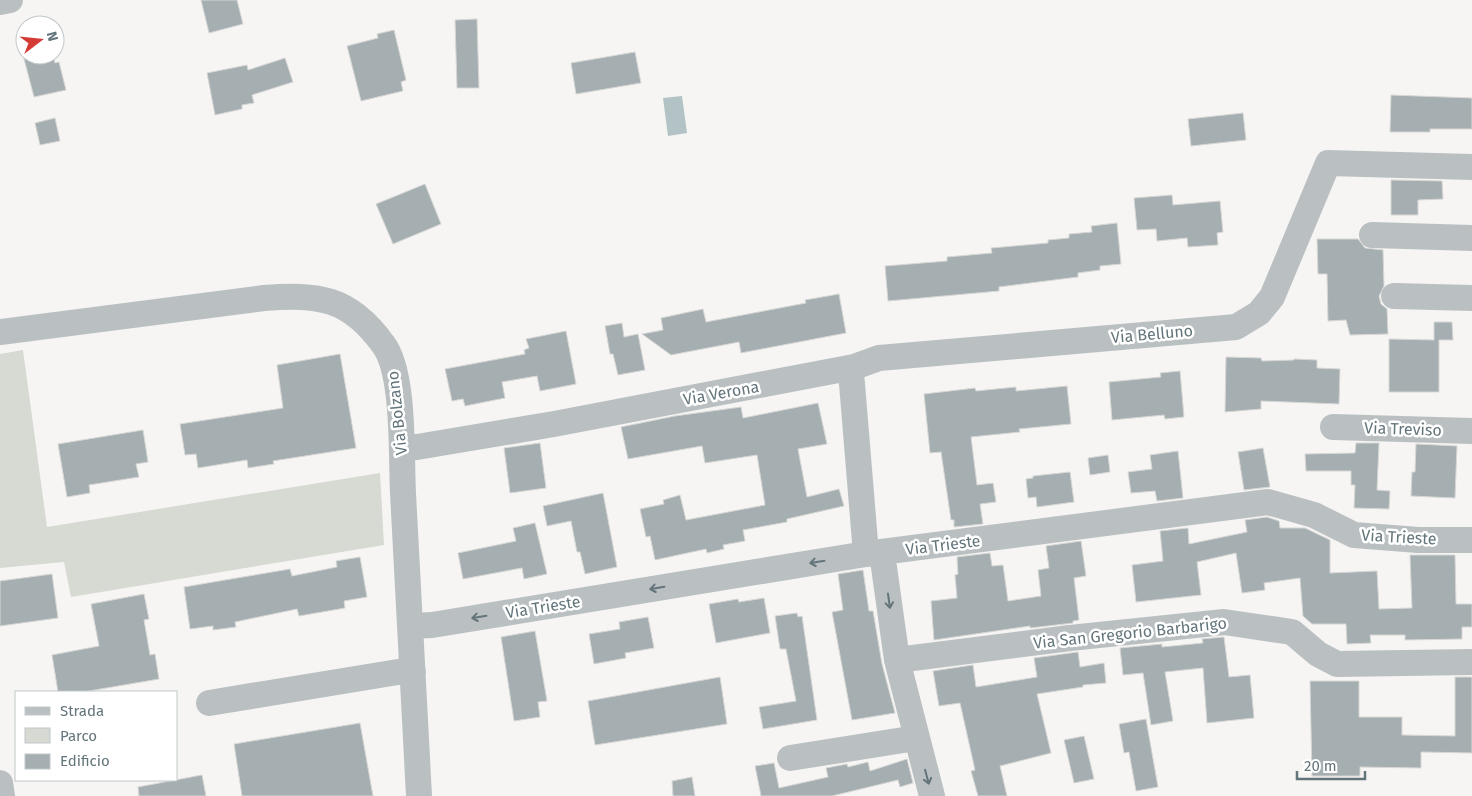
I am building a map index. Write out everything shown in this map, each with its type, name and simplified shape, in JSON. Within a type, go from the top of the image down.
[{"type":"street","points":[[0,2],[10,0]]},
{"type":"street","name":"Via Belluno","points":[[854,367],[879,358],[1236,327],[1259,313],[1272,297],[1340,164],[1472,167]]},
{"type":"street","points":[[1372,235],[1472,238]]},
{"type":"street","name":"Via Bolzano","points":[[0,332],[264,298],[298,296],[333,301],[359,316],[385,345],[396,372],[412,626],[419,796]]},
{"type":"street","points":[[1394,296],[1472,298]]},
{"type":"street","points":[[854,367],[851,374],[852,384],[874,554],[897,660],[932,796]]},
{"type":"street","name":"Via Verona","points":[[402,447],[418,447],[544,425],[854,367]]},
{"type":"street","name":"Via Treviso","points":[[1333,427],[1472,431]]},
{"type":"street","name":"Via Trieste","points":[[412,626],[432,625],[874,554],[1268,502],[1314,515],[1354,535],[1418,540],[1472,540]]},
{"type":"street","name":"Via San Gregorio Barbarigo","points":[[897,660],[1080,637],[1224,622],[1292,632],[1318,654],[1337,664],[1472,662]]},
{"type":"street","points":[[209,703],[398,672],[413,672]]},
{"type":"street","points":[[790,758],[916,738]]},
{"type":"street","points":[[0,782],[2,796]]},
{"type":"green space","points":[[23,350],[47,527],[380,473],[384,545],[71,597],[64,562],[0,568],[0,354]]},
{"type":"shaded area","points":[[682,96],[687,133],[668,136],[663,98]]},
{"type":"building","points":[[201,0],[237,0],[243,24],[209,33]]},
{"type":"building","points":[[477,19],[479,88],[457,88],[455,20]]},
{"type":"building","points":[[394,30],[406,80],[401,82],[403,91],[361,101],[347,46],[378,38],[377,34]]},
{"type":"building","points":[[635,52],[641,83],[576,94],[571,63]]},
{"type":"building","points":[[285,58],[293,82],[252,95],[254,103],[242,105],[242,109],[215,115],[207,73],[247,65],[248,70]]},
{"type":"building","points":[[26,65],[60,65],[66,90],[34,97]]},
{"type":"building","points":[[1391,95],[1472,98],[1472,129],[1430,129],[1430,132],[1390,132]]},
{"type":"building","points":[[1243,113],[1246,140],[1191,146],[1188,119]]},
{"type":"building","points":[[55,118],[60,141],[40,145],[35,123]]},
{"type":"building","points":[[1391,180],[1442,181],[1443,199],[1418,200],[1418,215],[1391,215]]},
{"type":"building","points":[[425,184],[441,224],[393,244],[376,204]]},
{"type":"building","points":[[1172,195],[1173,205],[1220,201],[1223,232],[1217,233],[1218,245],[1188,247],[1187,238],[1157,241],[1156,229],[1137,230],[1134,198]]},
{"type":"building","points":[[1117,223],[1121,264],[1100,266],[1100,270],[1078,273],[1078,277],[999,287],[999,291],[888,301],[885,266],[947,261],[947,257],[992,253],[991,248],[1048,243],[1048,240],[1069,238],[1069,234],[1092,232],[1091,226]]},
{"type":"building","points":[[1317,239],[1358,239],[1365,248],[1383,250],[1384,286],[1379,296],[1381,304],[1387,309],[1388,334],[1350,335],[1346,320],[1328,321],[1327,274],[1318,274]]},
{"type":"building","points":[[839,294],[846,333],[741,353],[739,342],[671,355],[642,334],[663,330],[661,318],[703,309],[706,322],[806,303],[805,300]]},
{"type":"building","points":[[1434,322],[1452,322],[1453,340],[1439,340],[1439,392],[1389,392],[1389,339],[1434,340]]},
{"type":"building","points":[[622,323],[624,337],[638,334],[645,370],[618,375],[613,354],[610,354],[605,326]]},
{"type":"building","points":[[566,331],[576,384],[540,391],[537,376],[502,382],[505,398],[465,406],[463,399],[452,401],[445,369],[525,354],[524,350],[529,348],[526,339]]},
{"type":"building","points":[[340,354],[356,448],[273,461],[274,464],[248,468],[247,460],[198,468],[196,454],[185,455],[180,424],[283,408],[277,365]]},
{"type":"building","points":[[1226,357],[1261,358],[1262,361],[1317,360],[1317,368],[1340,369],[1339,404],[1261,401],[1261,409],[1225,412]]},
{"type":"building","points":[[1180,371],[1184,417],[1165,419],[1164,415],[1112,420],[1109,382],[1161,377],[1160,373]]},
{"type":"building","points":[[1067,386],[1071,424],[1019,429],[1020,432],[971,437],[977,485],[993,483],[996,502],[980,504],[983,524],[954,527],[954,520],[951,520],[941,452],[930,453],[924,394],[975,388],[976,391],[1016,387],[1016,391]]},
{"type":"building","points":[[818,403],[827,444],[798,449],[807,497],[839,489],[844,506],[787,519],[787,522],[743,530],[745,541],[723,545],[724,549],[707,553],[706,549],[655,560],[650,536],[646,537],[640,509],[664,504],[663,500],[680,495],[686,520],[765,505],[757,455],[705,463],[702,446],[628,459],[621,427],[675,416],[741,407],[743,418]]},
{"type":"building","points":[[143,430],[148,462],[136,464],[139,477],[89,485],[90,493],[67,497],[58,444]]},
{"type":"building","points":[[540,443],[546,488],[510,493],[504,448]]},
{"type":"building","points":[[1356,443],[1379,443],[1377,490],[1390,491],[1389,509],[1354,508],[1355,485],[1351,485],[1351,471],[1306,471],[1305,454],[1355,453]]},
{"type":"building","points":[[1416,444],[1457,446],[1455,498],[1411,496],[1412,472],[1415,472]]},
{"type":"building","points":[[1263,448],[1270,487],[1244,490],[1238,452]]},
{"type":"building","points":[[1178,451],[1183,498],[1157,501],[1155,491],[1131,493],[1128,472],[1152,469],[1150,455]]},
{"type":"building","points":[[1108,455],[1110,472],[1090,475],[1088,458]]},
{"type":"building","points":[[1070,472],[1074,502],[1037,507],[1036,497],[1028,498],[1026,479],[1033,478],[1033,476]]},
{"type":"building","points":[[603,493],[617,567],[585,574],[580,552],[577,552],[571,521],[547,526],[543,506]]},
{"type":"building","points":[[1267,517],[1279,521],[1280,528],[1305,528],[1330,540],[1330,573],[1377,571],[1379,609],[1412,608],[1410,555],[1455,555],[1456,604],[1472,604],[1472,627],[1462,627],[1462,639],[1405,640],[1405,635],[1370,635],[1371,643],[1347,644],[1346,624],[1312,624],[1303,616],[1300,578],[1264,583],[1265,590],[1242,593],[1236,553],[1197,562],[1201,595],[1136,602],[1132,565],[1163,561],[1160,531],[1188,528],[1189,544],[1247,532],[1245,520]]},
{"type":"building","points":[[535,523],[547,574],[524,579],[522,568],[463,579],[458,553],[516,541],[513,528]]},
{"type":"building","points":[[1081,541],[1086,576],[1074,578],[1079,620],[1073,621],[1073,623],[1030,628],[1030,626],[934,640],[931,601],[957,598],[955,575],[958,574],[957,557],[990,553],[992,566],[1003,565],[1008,601],[1041,596],[1038,570],[1049,568],[1046,546]]},
{"type":"building","points":[[360,557],[367,597],[344,601],[345,608],[299,616],[297,609],[235,622],[236,627],[213,630],[213,626],[190,629],[184,587],[290,569],[292,576],[337,567],[336,561]]},
{"type":"building","points":[[863,570],[869,611],[873,611],[882,664],[895,713],[852,720],[832,612],[843,610],[838,574]]},
{"type":"building","points":[[52,574],[58,618],[0,626],[0,581]]},
{"type":"building","points":[[144,594],[149,619],[144,620],[150,655],[155,654],[159,679],[89,691],[58,691],[52,655],[99,646],[91,604]]},
{"type":"building","points":[[764,598],[770,633],[716,643],[709,604],[738,599],[739,602]]},
{"type":"building","points":[[797,613],[798,617],[802,616],[817,720],[763,729],[759,707],[796,701],[786,649],[780,649],[775,616]]},
{"type":"building","points":[[648,617],[654,648],[625,653],[626,658],[594,664],[589,634],[620,629],[619,622]]},
{"type":"building","points":[[535,631],[547,701],[538,702],[540,717],[514,721],[501,637]]},
{"type":"building","points":[[1224,637],[1229,677],[1250,675],[1254,718],[1207,723],[1203,668],[1165,672],[1173,721],[1151,725],[1143,673],[1123,675],[1120,648],[1162,644],[1162,647],[1203,643],[1202,639]]},
{"type":"building","points":[[1078,652],[1080,667],[1104,663],[1106,683],[1083,685],[1083,687],[1037,694],[1051,753],[1000,766],[1007,796],[978,796],[971,771],[975,770],[960,703],[939,706],[933,671],[973,665],[976,687],[1037,677],[1034,658]]},
{"type":"building","points":[[720,677],[727,724],[595,745],[588,701]]},
{"type":"building","points":[[1455,677],[1472,677],[1472,753],[1421,752],[1421,768],[1360,767],[1360,776],[1312,776],[1310,681],[1359,681],[1359,717],[1402,717],[1402,735],[1455,736]]},
{"type":"building","points":[[1146,719],[1158,787],[1136,791],[1129,752],[1124,753],[1119,724]]},
{"type":"building","points":[[360,723],[373,796],[242,796],[234,744]]},
{"type":"building","points":[[1084,736],[1094,779],[1074,783],[1064,740]]},
{"type":"building","points":[[907,759],[913,783],[900,787],[898,780],[832,796],[761,796],[755,766],[774,763],[779,788],[828,777],[826,768],[847,764],[848,767],[868,762],[870,771]]},
{"type":"building","points":[[202,775],[206,796],[139,796],[138,787]]},
{"type":"building","points":[[692,777],[695,796],[673,796],[672,781]]}]
